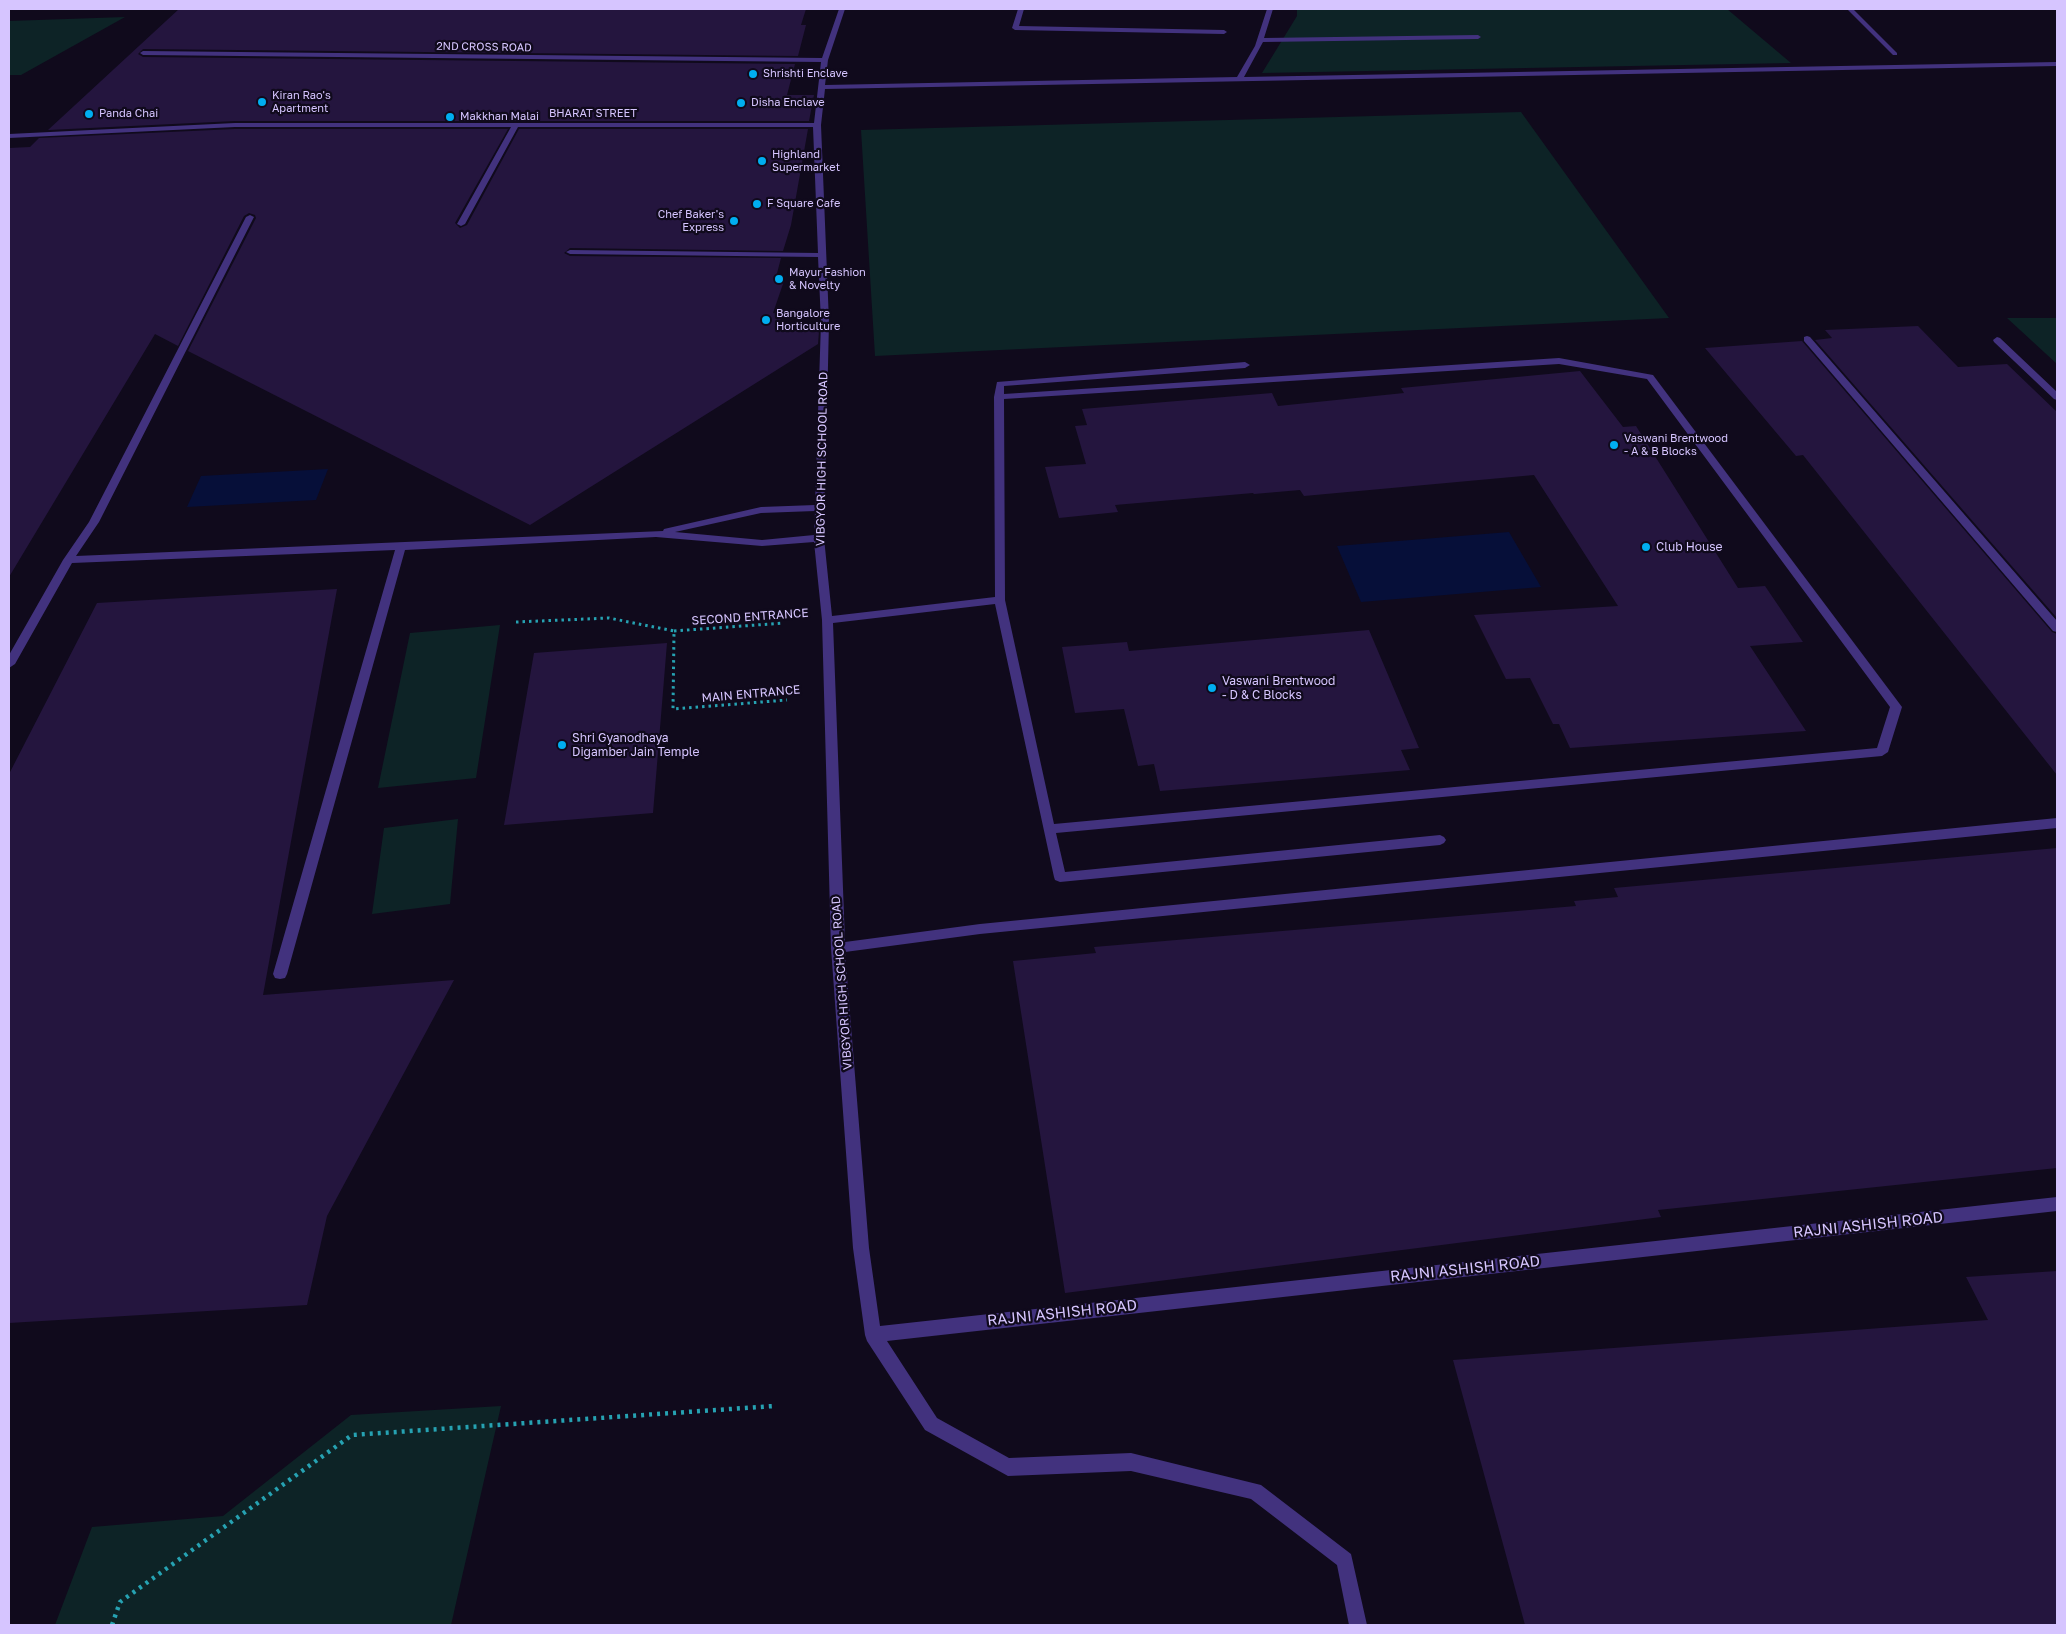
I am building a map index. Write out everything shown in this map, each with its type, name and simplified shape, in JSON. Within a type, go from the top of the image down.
[{"type":"street","name":"VIBGYOR HIGH SCHOOL ROAD","points":[[842,9],[825,60],[817,125],[825,322],[819,538],[828,620],[838,948],[861,1248],[873,1334],[931,1424],[1008,1467],[1130,1462],[1256,1491],[1345,1560],[1358,1625]]},
{"type":"street","points":[[1022,9],[1015,28],[1224,32]]},
{"type":"street","points":[[1240,78],[1260,40],[1270,9]]},
{"type":"street","points":[[1850,9],[1895,54]]},
{"type":"street","points":[[1260,40],[1478,37]]},
{"type":"street","name":"2ND CROSS ROAD","points":[[143,53],[825,60]]},
{"type":"street","points":[[821,87],[1240,78],[2056,65]]},
{"type":"street","name":"BHARAT STREET","points":[[9,136],[235,125],[817,125]]},
{"type":"street","points":[[461,224],[516,125]]},
{"type":"street","points":[[9,664],[68,560],[94,522],[250,218]]},
{"type":"street","points":[[570,252],[821,255]]},
{"type":"street","points":[[1807,339],[2057,628]]},
{"type":"street","points":[[1997,340],[2057,398]]},
{"type":"street","points":[[1000,397],[1559,361],[1650,377],[1896,707],[1882,752],[1049,829]]},
{"type":"street","points":[[1245,365],[1000,384],[1000,600],[1060,876],[1440,840]]},
{"type":"street","points":[[656,534],[761,510],[819,508]]},
{"type":"street","points":[[68,560],[401,547],[656,534],[762,544],[819,538]]},
{"type":"street","points":[[280,974],[401,547]]},
{"type":"street","points":[[828,620],[1000,600]]},
{"type":"street","points":[[838,948],[980,929],[2057,823]]},
{"type":"street","name":"RAJNI ASHISH ROAD","points":[[873,1334],[2057,1204]]},
{"type":"path","name":"SECOND ENTRANCE","points":[[516,622],[609,618],[674,631],[828,620]]},
{"type":"path","name":"MAIN ENTRANCE","points":[[674,631],[672,709],[751,704],[830,695]]},
{"type":"path","points":[[112,1625],[120,1602],[352,1435],[774,1406]]},
{"type":"green space","points":[[1297,9],[1727,9],[1791,63],[1262,73],[1297,16]]},
{"type":"green space","points":[[125,17],[21,75],[9,75],[9,21]]},
{"type":"green space","points":[[1521,112],[1669,318],[875,356],[861,130]]},
{"type":"green space","points":[[2007,318],[2057,318],[2057,364]]},
{"type":"green space","points":[[500,625],[476,778],[378,788],[410,633]]},
{"type":"green space","points":[[458,819],[450,904],[372,914],[384,828]]},
{"type":"green space","points":[[501,1406],[451,1625],[55,1625],[92,1527],[223,1516],[351,1415]]},
{"type":"shaded area","points":[[328,469],[316,500],[187,507],[201,476]]},
{"type":"shaded area","points":[[1509,532],[1541,587],[1361,602],[1337,546]]},
{"type":"building","points":[[179,9],[806,9],[801,25],[806,25],[798,56],[143,49],[138,54],[143,57],[795,64],[787,95],[814,95],[809,121],[235,121],[48,130]]},
{"type":"building","points":[[235,129],[508,129],[455,223],[460,228],[467,225],[519,129],[808,129],[791,225],[783,251],[570,248],[564,253],[570,256],[781,258],[775,281],[784,281],[773,313],[782,314],[777,331],[819,331],[818,344],[530,525],[188,351],[256,218],[255,215],[249,213],[244,216],[178,346],[155,334],[9,577],[9,148],[30,147],[39,138]]},
{"type":"building","points":[[1918,326],[1958,367],[2007,364],[2057,412],[2057,618],[1815,340],[1832,338],[1825,330]]},
{"type":"building","points":[[1802,341],[2052,632],[2057,634],[2057,775],[1803,455],[1796,456],[1705,348]]},
{"type":"building","points":[[1580,371],[1623,427],[1636,426],[1738,588],[1765,586],[1803,642],[1750,646],[1806,731],[1570,748],[1559,724],[1553,724],[1530,678],[1506,679],[1474,615],[1618,606],[1534,475],[1304,496],[1300,490],[1115,505],[1118,512],[1059,518],[1045,467],[1086,464],[1075,426],[1087,425],[1082,409],[1272,393],[1278,406],[1404,393],[1401,388]]},
{"type":"building","points":[[337,589],[263,995],[454,980],[327,1216],[307,1305],[9,1323],[9,774],[97,603]]},
{"type":"building","points":[[1369,630],[1419,748],[1401,750],[1410,770],[1160,791],[1154,764],[1138,766],[1124,709],[1075,713],[1062,647],[1127,642],[1129,651]]},
{"type":"building","name":"Shri Gyanodhaya Digamber Jain Temple","points":[[667,643],[653,813],[504,825],[534,653]]},
{"type":"building","points":[[2057,848],[2057,1168],[1658,1210],[1661,1217],[1065,1293],[1013,961],[1096,953],[1094,947],[1576,906],[1574,901],[1618,897],[1614,888]]},
{"type":"building","points":[[2057,1271],[2057,1625],[1525,1625],[1453,1360],[1988,1320],[1966,1277]]},
{"type":"place","name":"Shrishti Enclave","points":[[753,74]]},
{"type":"place","name":"Kiran Rao's Apartment","points":[[262,102]]},
{"type":"place","name":"Disha Enclave","points":[[741,103]]},
{"type":"place","name":"Panda Chai","points":[[89,114]]},
{"type":"place","name":"Makkhan Malai","points":[[450,117]]},
{"type":"place","name":"Highland Supermarket","points":[[762,161]]},
{"type":"place","name":"F Square Cafe","points":[[757,204]]},
{"type":"place","name":"Chef Baker's Express","points":[[734,221]]},
{"type":"place","name":"Mayur Fashion & Novelty","points":[[779,279]]},
{"type":"place","name":"Bangalore Horticulture","points":[[766,320]]},
{"type":"place","name":"Vaswani Brentwood - A & B Blocks","points":[[1614,445]]},
{"type":"place","name":"Club House","points":[[1646,547]]},
{"type":"place","name":"Vaswani Brentwood - D & C Blocks","points":[[1212,688]]},
{"type":"place","name":"Shri Gyanodhaya Digamber Jain Temple","points":[[562,745]]}]
